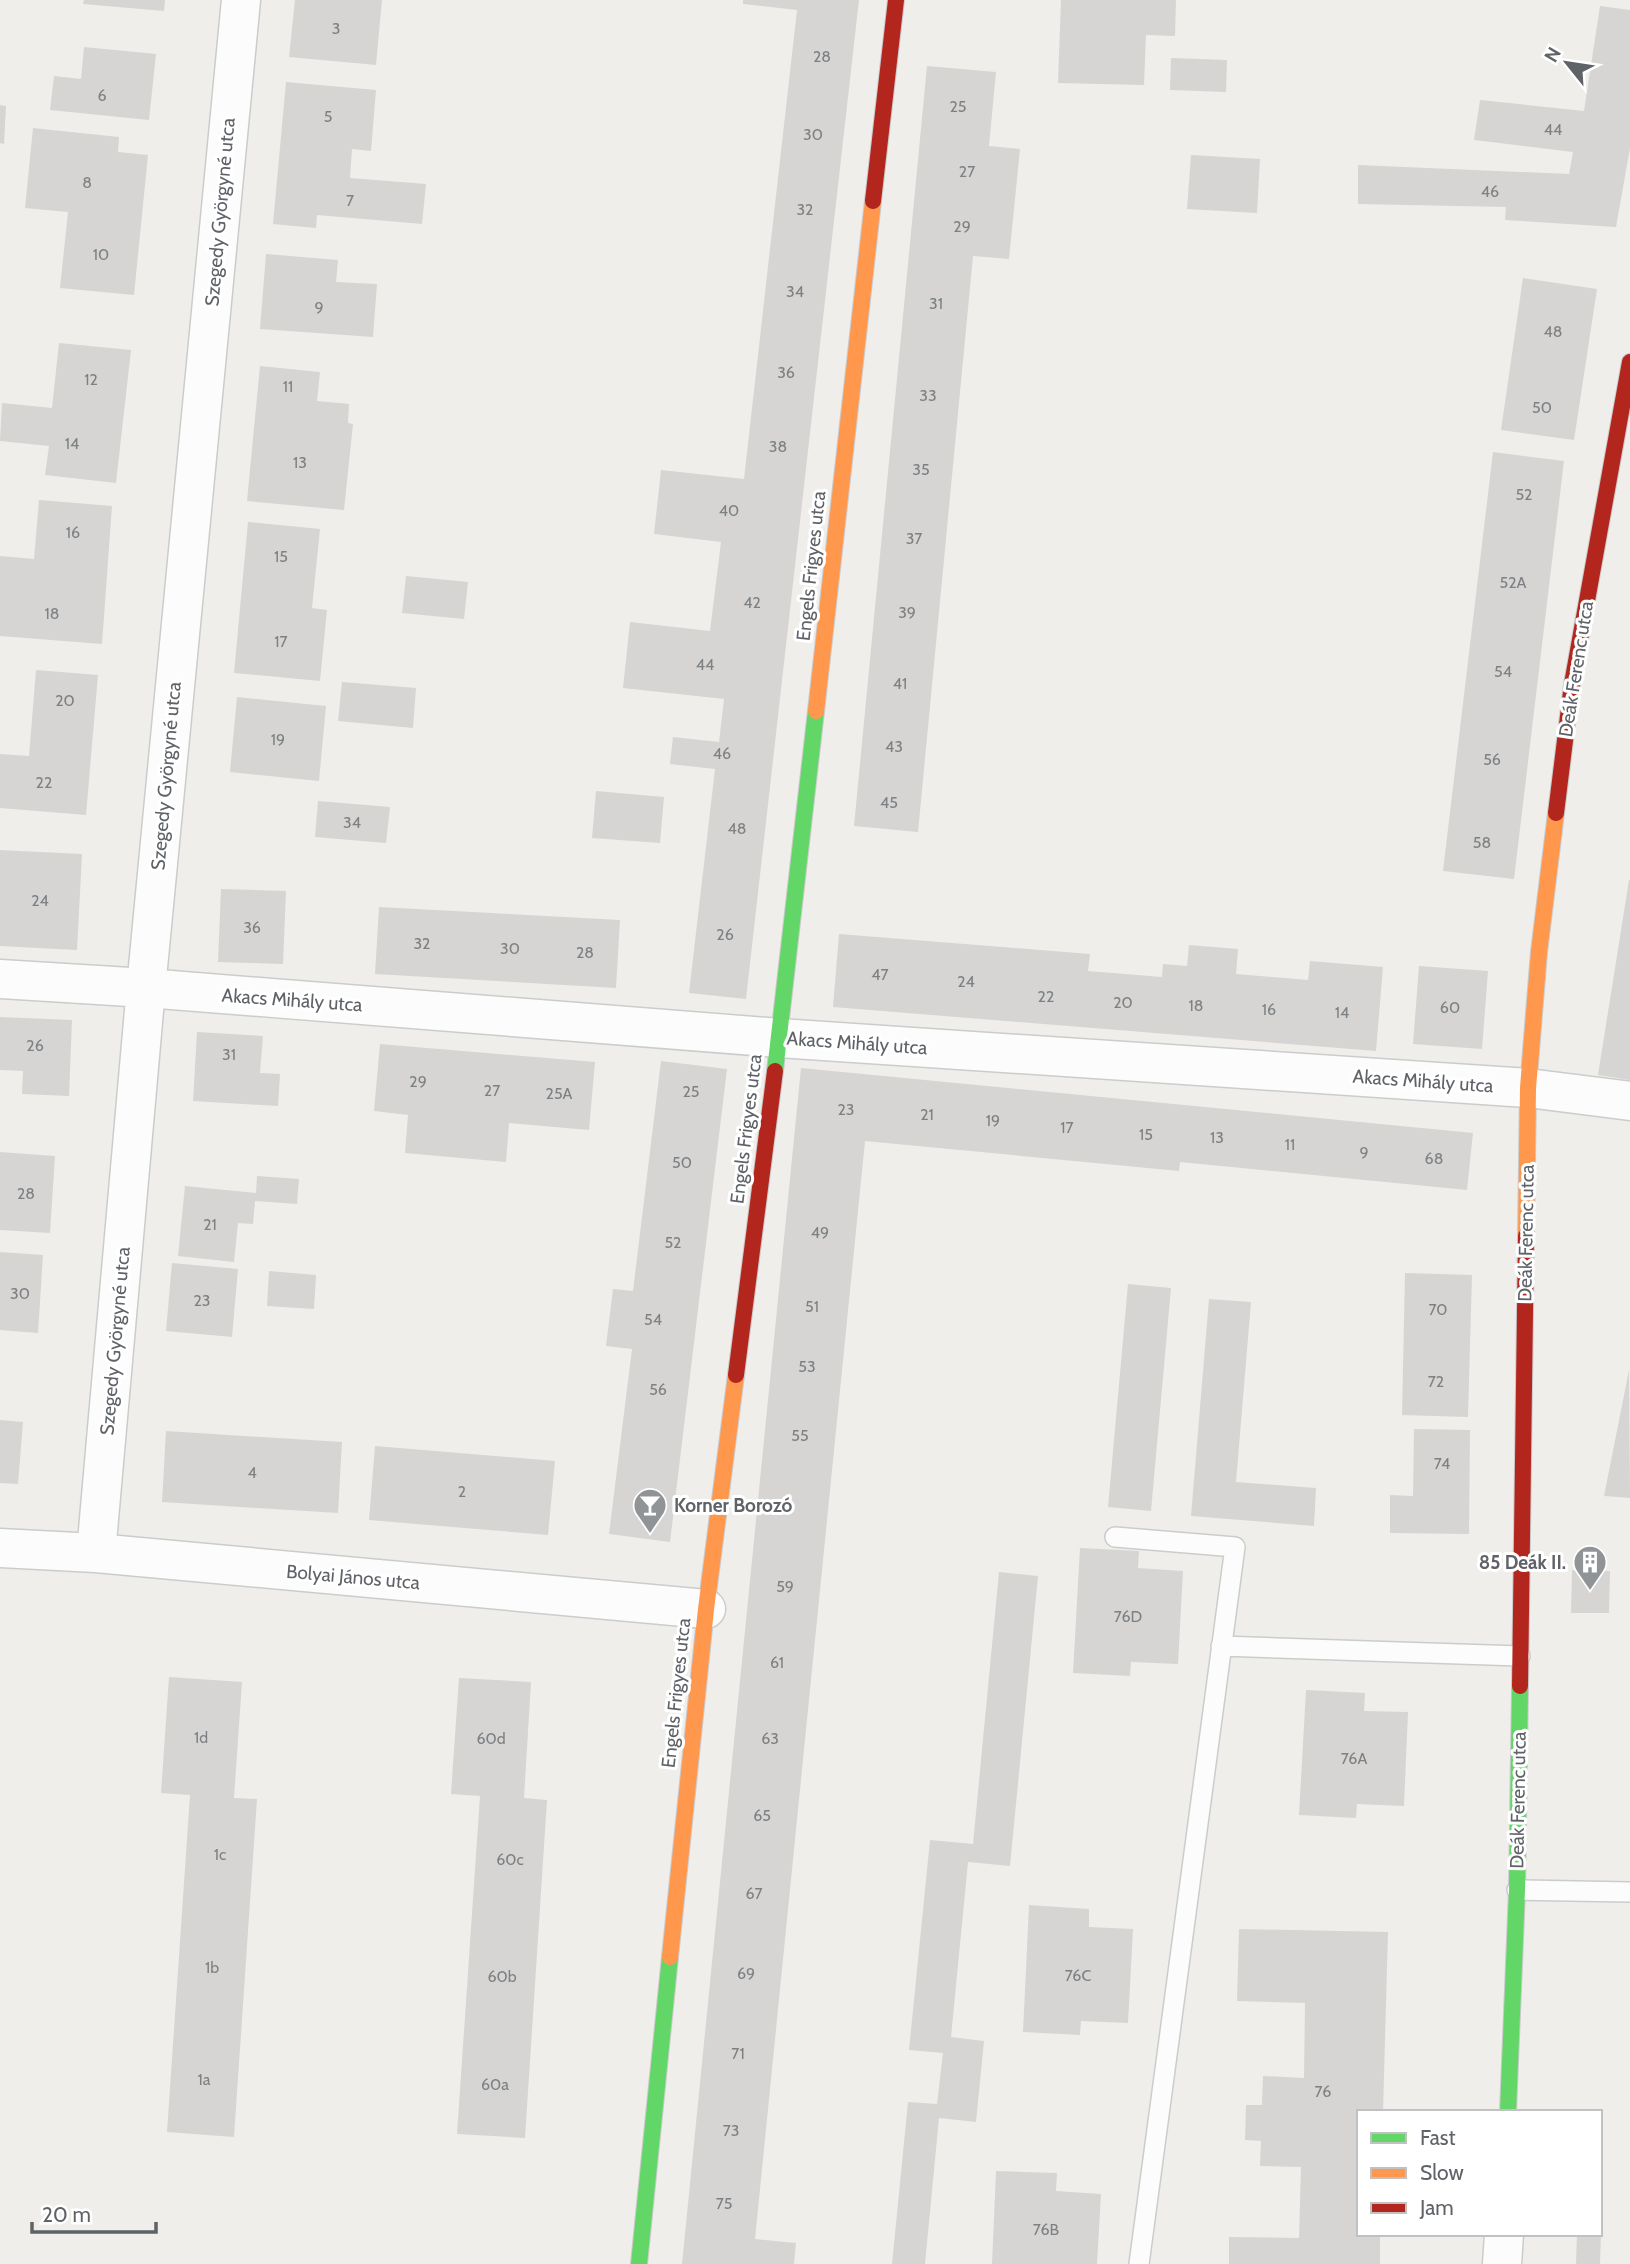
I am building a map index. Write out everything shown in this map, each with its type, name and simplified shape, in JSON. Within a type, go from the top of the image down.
[{"type":"street","name":"Szegedy Györgyné utca","points":[[96,1553],[146,988],[241,0]]},
{"type":"street","name":"Engels Frigyes utca","points":[[639,2264],[706,1609],[779,1038],[896,0]]},
{"type":"street","name":"Deák Ferenc utca","points":[[1508,2110],[1517,1890],[1528,1088],[1539,952],[1572,684],[1630,362]]},
{"type":"street","name":"Akacs Mihály utca","points":[[0,979],[779,1038],[1528,1088],[1630,1101]]},
{"type":"street","name":"Bolyai János utca","points":[[0,1548],[96,1553],[706,1609]]},
{"type":"street","points":[[1502,2264],[1504,2236]]},
{"type":"lane","points":[[1115,1536],[1235,1547],[1139,2264]]},
{"type":"lane","points":[[1221,1646],[1520,1656]]},
{"type":"lane","points":[[1517,1890],[1630,1892]]},
{"type":"building","points":[[84,0],[165,0],[164,11],[83,4]]},
{"type":"building","points":[[295,0],[382,0],[376,65],[289,57]]},
{"type":"building","points":[[743,0],[859,0],[746,999],[689,993],[715,769],[670,764],[673,737],[719,742],[724,699],[623,688],[630,622],[710,631],[721,542],[654,534],[661,470],[744,479],[797,10],[743,4]]},
{"type":"building","points":[[1061,0],[1176,0],[1175,36],[1146,35],[1144,85],[1058,83]]},
{"type":"building","points":[[1600,6],[1630,10],[1630,148],[1616,227],[1505,220],[1506,207],[1358,204],[1358,165],[1569,174],[1573,152],[1474,140],[1480,100],[1584,111]]},
{"type":"building","points":[[84,47],[156,54],[149,120],[50,110],[54,76],[81,79]]},
{"type":"building","points":[[1171,58],[1227,60],[1226,92],[1170,90]]},
{"type":"building","points":[[927,66],[996,72],[989,146],[1020,149],[1009,259],[973,256],[918,832],[854,826]]},
{"type":"building","points":[[286,82],[376,90],[371,151],[352,149],[350,178],[426,184],[422,224],[317,215],[316,228],[273,224]]},
{"type":"building","points":[[0,105],[6,106],[4,144],[0,143]]},
{"type":"building","points":[[33,128],[119,137],[118,152],[148,155],[134,295],[60,288],[68,212],[25,208]]},
{"type":"building","points":[[1191,155],[1260,159],[1257,213],[1187,209]]},
{"type":"building","points":[[266,254],[338,260],[336,282],[377,284],[373,337],[260,329]]},
{"type":"building","points":[[1523,278],[1597,289],[1574,440],[1501,430]]},
{"type":"building","points":[[59,343],[131,350],[116,483],[45,475],[49,446],[0,441],[2,403],[52,408]]},
{"type":"building","points":[[260,366],[320,372],[317,401],[349,404],[348,423],[353,424],[344,510],[247,501]]},
{"type":"building","points":[[1493,452],[1564,461],[1514,879],[1443,871]]},
{"type":"building","points":[[39,500],[112,506],[102,644],[0,636],[0,556],[34,559]]},
{"type":"building","points":[[248,522],[320,529],[312,608],[327,610],[320,681],[234,673]]},
{"type":"building","points":[[406,576],[468,582],[464,619],[402,613]]},
{"type":"building","points":[[36,670],[98,675],[86,815],[0,808],[0,754],[29,756]]},
{"type":"building","points":[[342,682],[416,688],[413,728],[338,721]]},
{"type":"building","points":[[237,697],[326,706],[319,781],[230,772]]},
{"type":"building","points":[[596,791],[664,797],[660,843],[592,838]]},
{"type":"building","points":[[318,801],[390,807],[386,843],[315,837]]},
{"type":"building","points":[[0,850],[82,854],[77,950],[0,946]]},
{"type":"building","points":[[1630,880],[1630,1080],[1598,1075]]},
{"type":"building","points":[[221,889],[286,891],[283,964],[218,962]]},
{"type":"building","points":[[379,907],[620,920],[616,988],[375,974]]},
{"type":"building","points":[[839,934],[1090,954],[1088,971],[1162,977],[1163,964],[1187,966],[1189,945],[1238,949],[1236,974],[1308,980],[1310,961],[1383,967],[1376,1051],[833,1007]]},
{"type":"building","points":[[1419,966],[1488,971],[1482,1049],[1413,1044]]},
{"type":"building","points":[[0,1017],[72,1020],[69,1096],[22,1094],[23,1071],[0,1070]]},
{"type":"building","points":[[197,1032],[263,1036],[260,1073],[280,1074],[278,1106],[193,1101]]},
{"type":"building","points":[[380,1044],[595,1062],[589,1130],[509,1123],[506,1162],[405,1153],[408,1115],[374,1111]]},
{"type":"building","points":[[661,1061],[727,1069],[670,1542],[609,1534],[632,1349],[606,1346],[613,1289],[633,1291]]},
{"type":"building","points":[[801,1068],[1473,1133],[1467,1190],[1180,1162],[1179,1171],[865,1141],[755,2239],[796,2243],[794,2264],[682,2264]]},
{"type":"building","points":[[0,1152],[55,1156],[50,1233],[0,1230]]},
{"type":"building","points":[[257,1176],[299,1179],[297,1204],[255,1201],[253,1224],[238,1223],[234,1262],[178,1256],[185,1186],[256,1193]]},
{"type":"building","points":[[0,1252],[43,1255],[38,1333],[0,1330]]},
{"type":"building","points":[[172,1263],[238,1269],[232,1337],[166,1331]]},
{"type":"building","points":[[269,1271],[316,1275],[314,1309],[267,1306]]},
{"type":"building","points":[[1405,1273],[1472,1275],[1468,1417],[1402,1415]]},
{"type":"building","points":[[1128,1284],[1171,1288],[1151,1511],[1108,1507]]},
{"type":"building","points":[[1209,1299],[1251,1302],[1236,1482],[1316,1488],[1314,1526],[1191,1516]]},
{"type":"building","points":[[1629,1370],[1630,1498],[1604,1496]]},
{"type":"building","points":[[0,1420],[23,1422],[18,1484],[0,1483]]},
{"type":"building","points":[[1414,1429],[1470,1430],[1469,1534],[1390,1533],[1390,1495],[1413,1496]]},
{"type":"building","points":[[166,1431],[342,1442],[338,1513],[162,1502]]},
{"type":"building","points":[[375,1446],[555,1461],[548,1535],[369,1520]]},
{"type":"building","points":[[1080,1548],[1139,1551],[1138,1568],[1183,1571],[1178,1664],[1131,1662],[1130,1676],[1073,1673]]},
{"type":"building","name":"85 Deák II.","points":[[1572,1570],[1610,1571],[1609,1613],[1571,1613]]},
{"type":"building","points":[[999,1572],[1038,1576],[1010,1866],[968,1862],[951,2037],[984,2041],[976,2122],[939,2118],[925,2264],[892,2264],[908,2102],[937,2104],[943,2053],[909,2050],[930,1840],[973,1844]]},
{"type":"building","points":[[169,1677],[242,1682],[234,1798],[257,1799],[234,2137],[167,2132],[190,1795],[161,1793]]},
{"type":"building","points":[[459,1678],[531,1682],[524,1798],[547,1800],[525,2138],[457,2134],[480,1796],[451,1794]]},
{"type":"building","points":[[1306,1690],[1365,1693],[1364,1711],[1408,1712],[1404,1806],[1357,1804],[1356,1818],[1299,1815]]},
{"type":"building","points":[[1029,1905],[1089,1909],[1089,1927],[1133,1929],[1128,2023],[1081,2021],[1080,2035],[1023,2032]]},
{"type":"building","points":[[1239,1929],[1388,1932],[1383,2110],[1357,2110],[1357,2236],[1380,2236],[1380,2264],[1229,2264],[1229,2237],[1299,2238],[1301,2167],[1260,2166],[1261,2141],[1245,2140],[1246,2105],[1262,2105],[1263,2076],[1304,2078],[1305,2003],[1237,2001]]},
{"type":"building","points":[[996,2171],[1057,2173],[1056,2191],[1101,2194],[1097,2264],[992,2264]]},
{"type":"building","points":[[1577,2236],[1601,2236],[1600,2264],[1576,2264]]},
{"type":"traffic: fast","points":[[775,1071],[816,711]]},
{"type":"traffic: fast","points":[[1508,2110],[1517,1890],[1520,1686]]},
{"type":"traffic: fast","points":[[639,2264],[670,1957]]},
{"type":"traffic: slow","points":[[816,711],[873,201]]},
{"type":"traffic: slow","points":[[1526,1236],[1528,1088],[1539,952],[1556,813]]},
{"type":"traffic: slow","points":[[670,1957],[706,1609],[736,1375]]},
{"type":"traffic: jam","points":[[873,201],[896,0]]},
{"type":"traffic: jam","points":[[1556,813],[1572,684],[1630,362]]},
{"type":"traffic: jam","points":[[736,1375],[775,1071]]},
{"type":"traffic: jam","points":[[1520,1686],[1526,1236]]},
{"type":"place","name":"Korner Borozó","points":[[650,1535]]},
{"type":"place","name":"85 Deák II.","points":[[1590,1592]]}]
